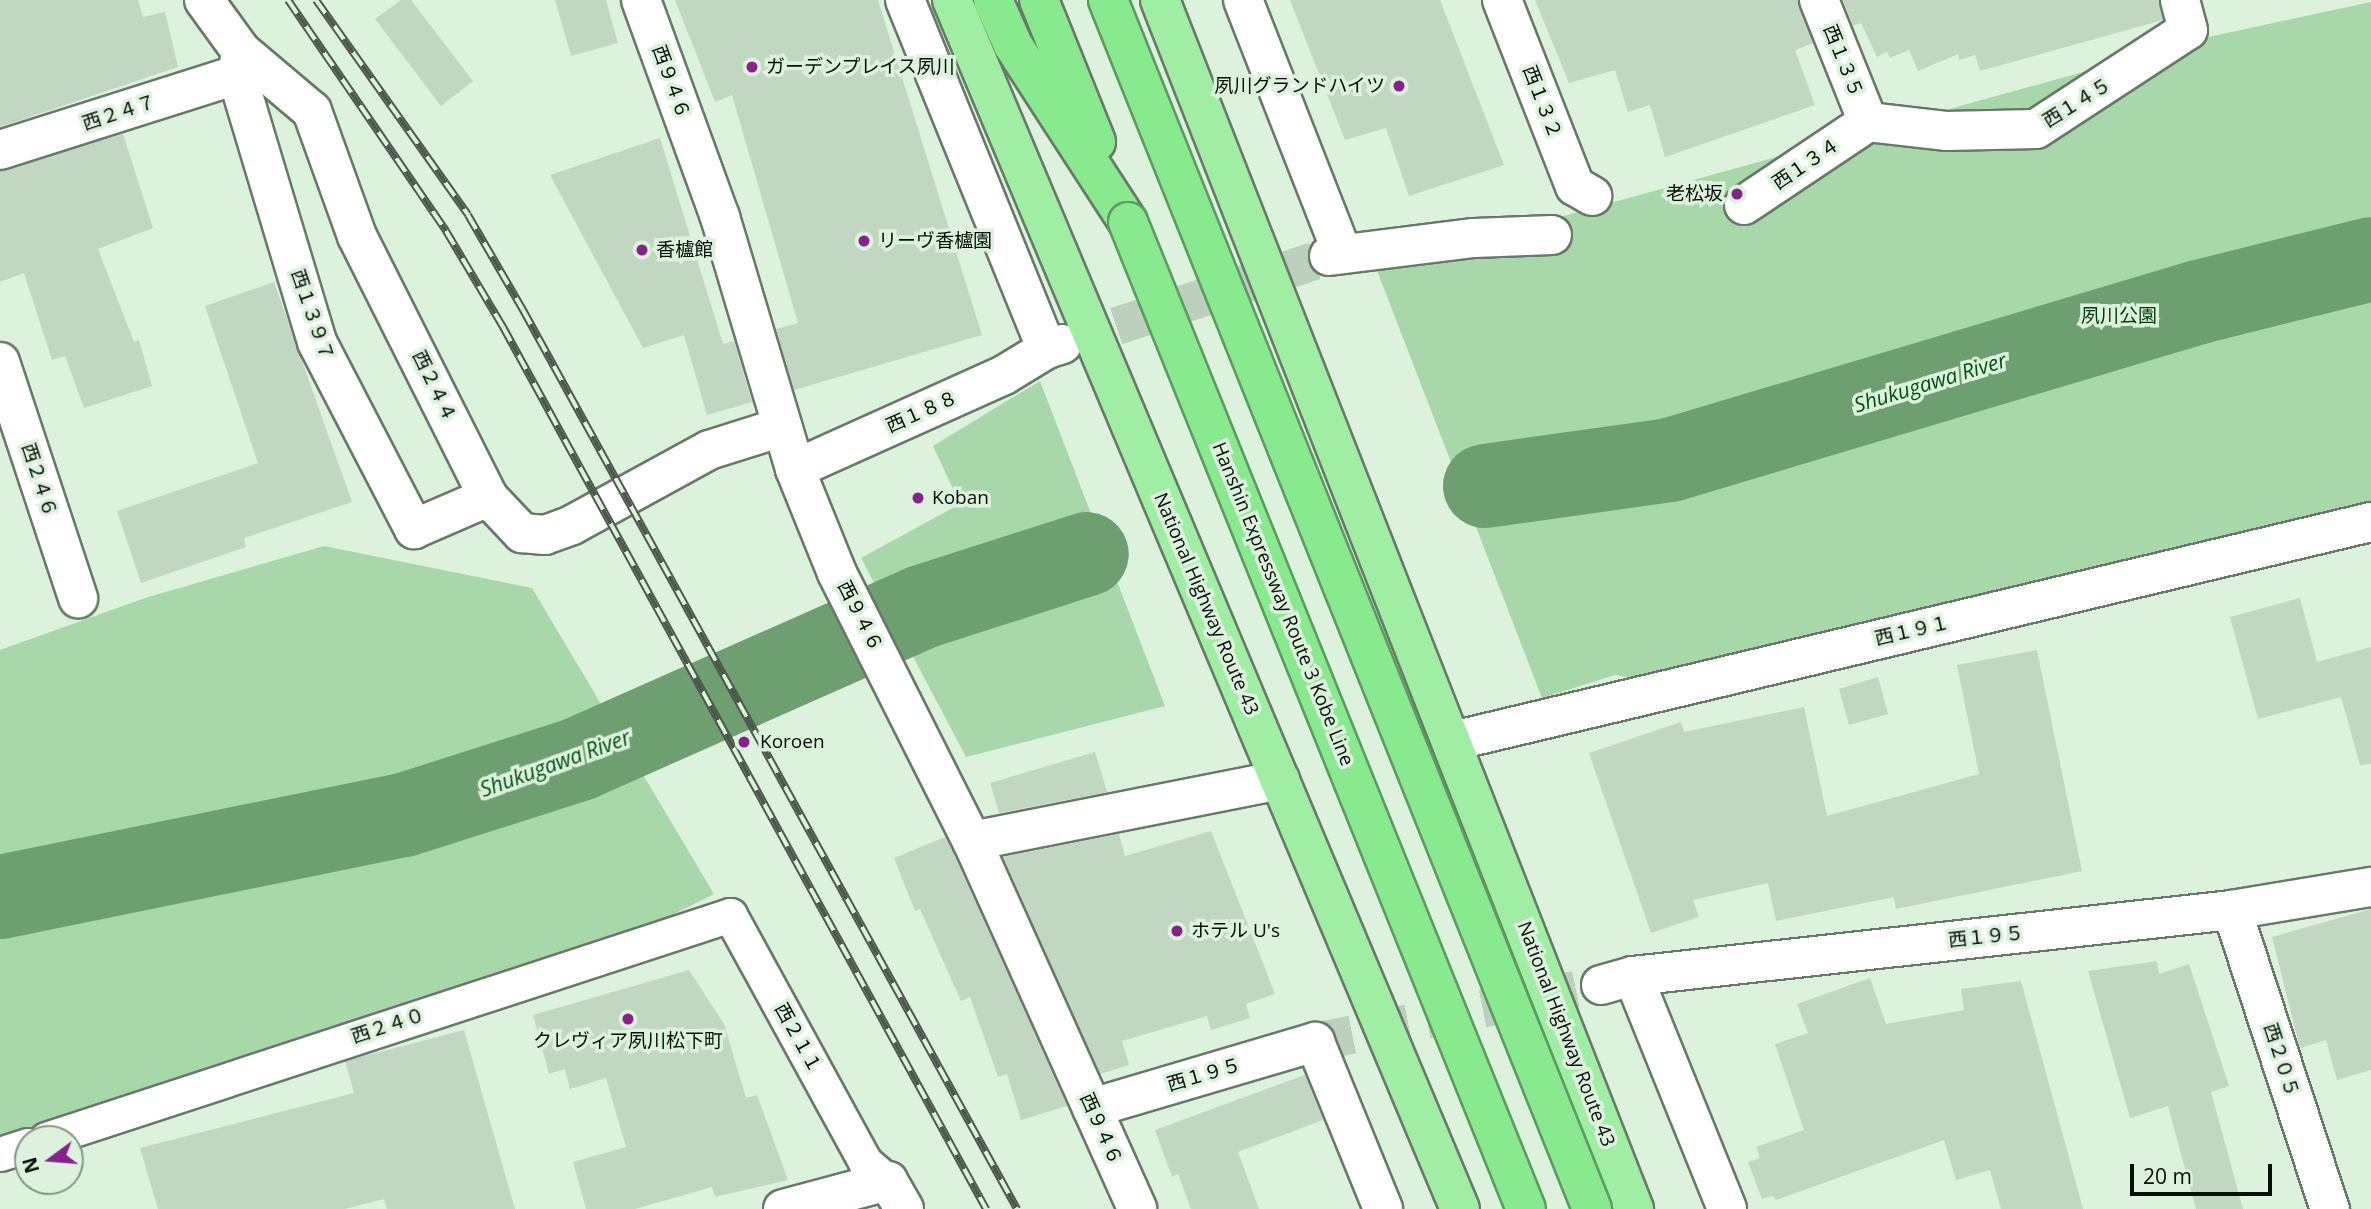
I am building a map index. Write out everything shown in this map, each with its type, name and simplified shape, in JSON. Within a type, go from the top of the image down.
[{"type":"highway","name":"National Highway Route 43","points":[[951,0],[1460,1209]]},
{"type":"highway","points":[[993,0],[1013,45],[1128,222]]},
{"type":"highway","name":"Hanshin Expressway Route 3 Kobe Line","points":[[1039,0],[1526,1209]]},
{"type":"highway","points":[[1108,0],[1592,1209]]},
{"type":"highway","points":[[1125,0],[1178,175]]},
{"type":"highway","name":"National Highway Route 43","points":[[1160,0],[1634,1209]]},
{"type":"street","name":"西２４４","points":[[204,0],[239,63],[312,111],[357,236],[488,497],[522,533],[545,535],[572,525],[709,450],[782,427]]},
{"type":"street","name":"西９４６","points":[[641,0],[720,217],[795,469],[837,573],[972,841],[1137,1209]]},
{"type":"street","name":"西１８８","points":[[795,469],[1004,375],[1054,347],[905,0]]},
{"type":"street","points":[[1243,0],[1336,255],[1474,238],[1552,236]]},
{"type":"street","name":"西１３２","points":[[1502,0],[1575,186],[1592,197]]},
{"type":"street","name":"西１３５","points":[[1819,0],[1868,122]]},
{"type":"street","name":"西１４５","points":[[1868,122],[1947,131],[2036,129],[2184,15]]},
{"type":"street","name":"西２４７","points":[[0,150],[239,63]]},
{"type":"street","name":"西１３９７","points":[[239,63],[317,342],[414,530],[488,497]]},
{"type":"street","name":"西１３４","points":[[1744,205],[1868,122]]},
{"type":"street","name":"西２４６","points":[[0,362],[78,598]]},
{"type":"street","name":"西１９１","points":[[1452,741],[2311,529],[2371,522]]},
{"type":"street","points":[[972,841],[1222,796],[1280,780]]},
{"type":"street","name":"西１９５","points":[[1727,1209],[1617,980],[2232,910],[2371,887]]},
{"type":"street","name":"西２０５","points":[[2232,910],[2330,1209]]},
{"type":"street","name":"西２４０","points":[[84,1127],[730,915]]},
{"type":"street","name":"西２１１","points":[[730,915],[886,1184]]},
{"type":"street","name":"西１９５","points":[[1093,1108],[1315,1042],[1383,1209]]},
{"type":"street","points":[[783,1209],[886,1184]]},
{"type":"green space","name":"夙川公園","points":[[2371,2],[2371,507],[1662,683],[1615,675],[1542,698],[1376,268],[2213,36]]},
{"type":"green space","points":[[1040,381],[1165,706],[966,757],[861,558],[960,504],[933,446]]},
{"type":"green space","points":[[324,546],[532,588],[714,894],[668,917],[56,1125],[14,1125],[14,1139],[0,1144],[0,650],[145,598]]},
{"type":"building","points":[[0,0],[138,0],[143,17],[165,12],[178,67],[0,127]]},
{"type":"building","points":[[401,0],[411,0],[473,81],[441,106],[375,19]]},
{"type":"building","points":[[555,0],[606,0],[618,43],[571,56]]},
{"type":"building","name":"リーヴ香櫨園","points":[[675,0],[878,0],[982,335],[794,390],[776,329],[798,323],[732,95],[715,102]]},
{"type":"building","name":"夙川グランドハイツ","points":[[1290,0],[1440,0],[1504,165],[1409,196],[1386,128],[1345,140]]},
{"type":"building","points":[[1535,0],[1798,0],[1813,43],[1795,50],[1815,105],[1665,157],[1650,105],[1628,112],[1615,70],[1569,83]]},
{"type":"building","points":[[1843,0],[2159,0],[2163,20],[1980,71],[1975,55],[1959,60],[1958,54],[1918,71],[1909,50],[1890,58],[1887,52],[1877,57],[1861,23],[1853,26]]},
{"type":"building","points":[[123,134],[153,228],[98,249],[134,342],[139,340],[152,386],[84,408],[65,356],[52,360],[24,273],[0,282],[0,171]]},
{"type":"building","name":"香櫨館","points":[[660,138],[723,344],[734,341],[752,402],[707,415],[684,335],[643,348],[550,175]]},
{"type":"building","points":[[274,282],[352,502],[244,538],[246,547],[141,583],[117,511],[258,463],[205,306]]},
{"type":"building","points":[[2300,598],[2317,662],[2371,647],[2371,764],[2360,765],[2341,697],[2258,719],[2230,617]]},
{"type":"building","points":[[2037,650],[2082,871],[1896,909],[1894,897],[1776,921],[1768,883],[1693,900],[1699,917],[1651,933],[1589,753],[1681,722],[1684,732],[1804,707],[1827,816],[1979,774],[1957,665]]},
{"type":"building","points":[[1878,677],[1888,714],[1849,725],[1839,689]]},
{"type":"building","points":[[1095,752],[1107,792],[999,813],[990,783]]},
{"type":"building","name":"ホテル U's","points":[[1211,831],[1275,994],[1246,1004],[1250,1018],[1211,1030],[1207,1016],[1122,1041],[1129,1065],[1100,1074],[1003,857],[1119,834],[1125,856]]},
{"type":"building","points":[[945,837],[1067,1106],[1021,1120],[1007,1074],[998,1077],[970,997],[961,1001],[920,909],[915,911],[894,858]]},
{"type":"building","points":[[2371,909],[2371,1070],[2337,1080],[2326,1040],[2300,1048],[2272,937]]},
{"type":"building","points":[[2157,961],[2159,974],[2189,964],[2229,1086],[2211,1092],[2243,1209],[2196,1209],[2168,1106],[2130,1118],[2088,971]]},
{"type":"building","points":[[689,970],[724,1024],[746,1098],[757,1095],[788,1180],[715,1197],[712,1187],[635,1209],[586,1209],[573,1162],[626,1147],[606,1078],[570,1089],[565,1069],[549,1074],[533,1015]]},
{"type":"building","points":[[1870,978],[1886,1024],[1964,1010],[1961,989],[2021,981],[2083,1209],[2001,1209],[1990,1170],[1956,1180],[1944,1140],[1776,1200],[1773,1196],[1762,1199],[1748,1162],[1760,1158],[1756,1147],[1804,1130],[1775,1044],[1808,1033],[1797,1004]]},
{"type":"building","points":[[464,1030],[515,1209],[387,1209],[384,1199],[345,1209],[158,1209],[140,1148],[354,1093],[345,1061]]},
{"type":"building","points":[[1305,1075],[1323,1120],[1238,1152],[1259,1209],[1191,1209],[1178,1174],[1172,1177],[1155,1130]]},
{"type":"waterway","name":"Shukugawa River","points":[[1485,486],[1670,460],[2199,302],[2371,259]]},
{"type":"waterway","name":"Shukugawa River","points":[[0,897],[404,815],[579,759],[922,607],[1087,554]]},
{"type":"tunnel","points":[[1062,344],[1329,256]]},
{"type":"tunnel","points":[[1315,1042],[1601,985]]},
{"type":"railway","points":[[288,0],[446,231],[503,327],[986,1209]]},
{"type":"railway","points":[[316,0],[468,215],[523,310],[1017,1209]]},
{"type":"place","name":"ガーデンプレイス夙川","points":[[752,67]]},
{"type":"place","name":"夙川グランドハイツ","points":[[1399,86]]},
{"type":"place","name":"老松坂","points":[[1737,194]]},
{"type":"place","name":"リーヴ香櫨園","points":[[864,241]]},
{"type":"place","name":"香櫨館","points":[[642,250]]},
{"type":"place","name":"Koban","points":[[918,498]]},
{"type":"place","name":"Koroen","points":[[744,742]]},
{"type":"place","name":"ホテル U's","points":[[1177,931]]},
{"type":"place","name":"クレヴィア夙川松下町","points":[[628,1019]]}]
